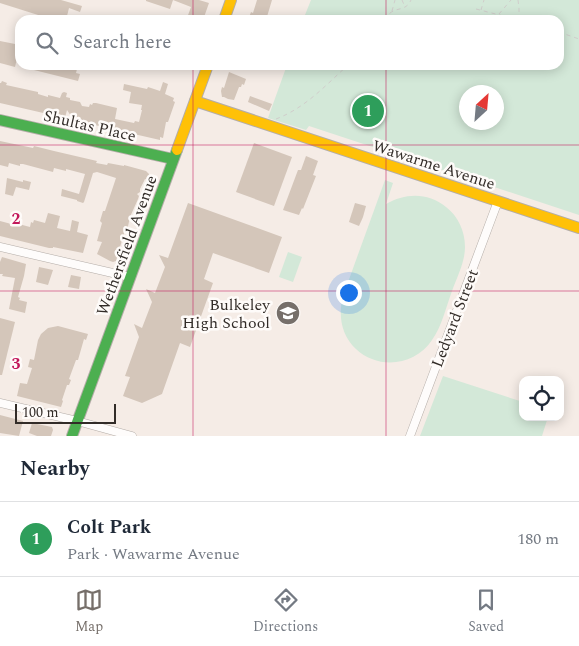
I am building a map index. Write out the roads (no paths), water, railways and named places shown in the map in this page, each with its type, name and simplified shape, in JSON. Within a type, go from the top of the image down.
[{"type":"street","points":[[226,15],[231,0]]},
{"type":"street","name":"Wethersfield Avenue","points":[[72,436],[206,70]]},
{"type":"street","name":"Wawarme Avenue","points":[[195,101],[579,228]]},
{"type":"street","name":"Shultas Place","points":[[0,120],[173,159]]},
{"type":"street","name":"Ledyard Street","points":[[410,436],[498,201]]},
{"type":"street","points":[[0,247],[130,277]]},
{"type":"street","points":[[0,403],[132,436]]},
{"type":"place","name":"Colt Park","points":[[368,111]]},
{"type":"place","name":"Bulkeley High School","points":[[288,313]]}]
